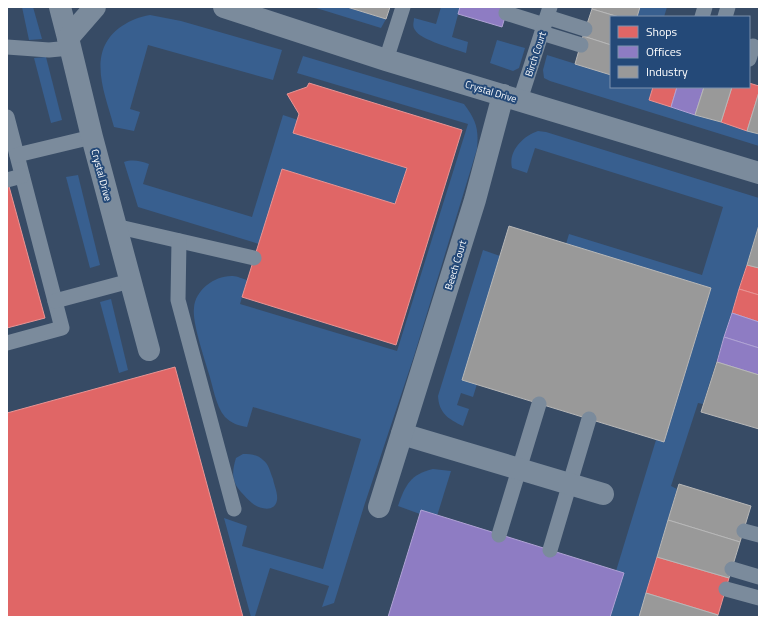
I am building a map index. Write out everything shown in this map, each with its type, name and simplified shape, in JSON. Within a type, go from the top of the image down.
[{"type":"street","name":"Crystal Drive","points":[[60,7],[115,226],[149,350]]},
{"type":"street","points":[[69,43],[95,7]]},
{"type":"street","name":"Crystal Drive","points":[[224,7],[386,60],[759,173]]},
{"type":"street","name":"Beech Court","points":[[379,507],[475,200],[512,97]]},
{"type":"street","points":[[402,434],[603,494]]},
{"type":"lane","points":[[386,60],[403,7]]},
{"type":"lane","points":[[506,13],[545,16],[586,29]]},
{"type":"lane","points":[[545,16],[581,45]]},
{"type":"lane","name":"Birch Court","points":[[512,97],[545,16]]},
{"type":"lane","points":[[7,47],[49,50],[69,43]]},
{"type":"lane","points":[[7,117],[12,147],[22,176],[48,294],[62,328],[7,343]]},
{"type":"lane","points":[[12,147],[92,137]]},
{"type":"lane","points":[[7,180],[22,176]]},
{"type":"lane","points":[[115,226],[254,258]]},
{"type":"lane","points":[[179,241],[178,300],[234,509]]},
{"type":"lane","points":[[48,294],[130,281]]},
{"type":"lane","points":[[499,535],[539,404]]},
{"type":"lane","points":[[550,550],[589,419]]},
{"type":"lane","points":[[744,531],[759,535]]},
{"type":"lane","points":[[732,569],[759,577]]},
{"type":"lane","points":[[726,588],[759,598]]},
{"type":"shaded area","points":[[22,7],[33,7],[42,39],[29,40]]},
{"type":"shaded area","points":[[313,7],[347,7],[386,19],[381,28]]},
{"type":"shaded area","points":[[441,7],[460,7],[452,37],[468,42],[466,53],[430,41],[418,34],[414,28],[414,18],[436,24]]},
{"type":"shaded area","points":[[640,7],[667,7],[664,16],[637,16]]},
{"type":"shaded area","points":[[150,15],[181,21],[282,50],[273,80],[148,45],[130,109],[140,112],[134,131],[114,127],[106,100],[101,73],[101,60],[104,48],[111,36],[122,26],[135,19]]},
{"type":"shaded area","points":[[497,40],[525,48],[519,68],[513,71],[490,63]]},
{"type":"shaded area","points":[[547,55],[610,75],[610,88],[653,88],[649,100],[759,134],[759,146],[550,81],[544,78],[543,70]]},
{"type":"shaded area","points":[[303,56],[464,104],[476,125],[478,136],[477,149],[414,356],[365,503],[334,603],[322,607],[329,586],[270,568],[255,616],[259,617],[251,617],[224,518],[247,526],[242,546],[323,569],[361,439],[253,407],[247,427],[235,424],[227,419],[219,407],[199,340],[194,314],[195,301],[202,290],[213,281],[226,276],[236,276],[247,280],[240,304],[397,351],[468,124],[297,73]]},
{"type":"shaded area","points":[[46,57],[62,120],[51,123],[34,58]]},
{"type":"shaded area","points":[[283,115],[298,120],[294,133],[407,168],[395,204],[282,169],[259,244],[138,207],[124,162],[127,161],[136,161],[149,164],[143,184],[252,217]]},
{"type":"shaded area","points":[[538,131],[546,132],[759,198],[759,225],[703,404],[698,403],[671,486],[677,489],[639,617],[610,617],[616,571],[656,440],[664,441],[711,288],[566,244],[569,234],[702,275],[723,207],[535,148],[527,173],[512,168],[512,156],[518,145],[527,136]]},
{"type":"shaded area","points":[[78,175],[100,265],[90,268],[66,177]]},
{"type":"shaded area","points":[[483,250],[500,256],[462,380],[477,384],[473,397],[461,393],[457,405],[469,409],[463,426],[445,415],[440,407],[438,396]]},
{"type":"shaded area","points":[[111,299],[128,370],[119,373],[100,302]]},
{"type":"shaded area","points":[[243,454],[259,457],[268,466],[277,495],[276,504],[273,507],[266,509],[255,505],[235,484],[233,476],[236,458]]},
{"type":"shaded area","points":[[433,469],[451,471],[437,516],[420,514],[398,506],[406,486],[414,477],[425,471]]},
{"type":"building: Shops","points":[[309,83],[462,130],[396,345],[242,297],[282,169],[395,204],[407,168],[293,133],[299,114],[287,94],[307,87]]},
{"type":"building: Shops","points":[[750,83],[759,86],[759,92],[747,131],[721,122],[732,88],[750,88]]},
{"type":"building: Shops","points":[[653,88],[677,88],[671,107],[649,100]]},
{"type":"building: Shops","points":[[7,179],[45,318],[7,328]]},
{"type":"building: Shops","points":[[747,265],[759,268],[759,295],[739,289]]},
{"type":"building: Shops","points":[[739,289],[759,295],[759,322],[732,313]]},
{"type":"building: Shops","points":[[175,367],[243,617],[7,617],[7,413]]},
{"type":"building: Shops","points":[[657,557],[729,578],[718,615],[646,593]]},
{"type":"building: Offices","points":[[460,7],[508,7],[502,27],[458,14]]},
{"type":"building: Offices","points":[[677,88],[704,88],[695,115],[671,107]]},
{"type":"building: Offices","points":[[732,313],[759,322],[759,348],[724,337]]},
{"type":"building: Offices","points":[[724,337],[759,348],[759,375],[717,362]]},
{"type":"building: Offices","points":[[421,510],[624,573],[610,617],[388,617]]},
{"type":"building: Industry","points":[[347,7],[390,7],[386,19]]},
{"type":"building: Industry","points":[[592,7],[640,7],[637,16],[616,16],[592,9]]},
{"type":"building: Industry","points":[[592,9],[616,16],[610,16],[610,45],[583,36]]},
{"type":"building: Industry","points":[[583,36],[610,45],[610,75],[575,64]]},
{"type":"building: Industry","points":[[704,88],[732,88],[721,122],[695,115]]},
{"type":"building: Industry","points":[[759,92],[759,134],[747,131]]},
{"type":"building: Industry","points":[[759,225],[759,268],[747,265]]},
{"type":"building: Industry","points":[[509,226],[711,288],[664,442],[462,380]]},
{"type":"building: Industry","points":[[717,362],[759,375],[759,429],[701,412]]},
{"type":"building: Industry","points":[[679,484],[751,506],[740,542],[668,520]]},
{"type":"building: Industry","points":[[668,520],[740,542],[729,578],[657,557]]},
{"type":"building: Industry","points":[[646,593],[718,615],[717,617],[639,617]]}]
